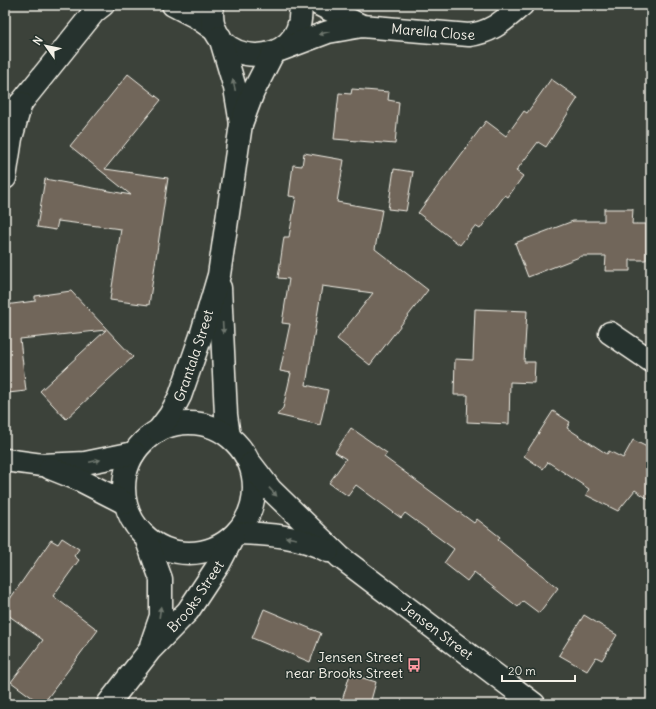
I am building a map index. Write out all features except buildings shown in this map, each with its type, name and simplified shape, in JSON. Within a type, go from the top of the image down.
[{"type":"street","points":[[5,117],[21,103],[94,12],[103,5]]},
{"type":"street","name":"Marella Close","points":[[173,5],[196,17],[218,34],[230,48],[244,54],[258,56],[328,32],[362,26],[469,35],[484,33],[501,23],[522,5]]},
{"type":"street","name":"Grantala Street","points":[[213,5],[212,16],[235,88],[241,124]]},
{"type":"street","name":"Grantala Street","points":[[158,431],[170,415],[180,396],[201,336],[219,275],[241,124],[253,92],[276,51],[291,40],[298,28],[301,14],[300,5]]},
{"type":"street","name":"Marella Close","points":[[320,5],[362,26]]},
{"type":"street","points":[[5,178],[11,138],[21,103]]},
{"type":"street","name":"Grantala Street","points":[[219,275],[224,338],[226,415],[229,436]]},
{"type":"street","points":[[610,333],[651,361]]},
{"type":"street","points":[[200,423],[220,430],[229,436],[244,452],[249,462],[254,483],[252,505],[249,515],[235,535],[215,549],[195,554],[174,552],[154,544],[146,538],[133,522],[125,503],[125,477],[134,453],[149,436],[158,431],[178,424],[200,423]]},
{"type":"street","points":[[5,460],[42,465],[85,463],[134,453]]},
{"type":"street","name":"Jensen Street","points":[[249,462],[271,490],[340,556],[534,704]]},
{"type":"street","points":[[42,465],[80,480],[125,503]]},
{"type":"street","name":"Jensen Street","points":[[235,535],[267,534],[311,542],[340,556]]},
{"type":"street","name":"Brooks Street","points":[[108,704],[150,650],[188,611],[219,564],[235,535]]},
{"type":"street","name":"Brooks Street","points":[[146,538],[161,579],[162,595],[161,616],[150,650]]},
{"type":"place","name":"Jensen Street near Brooks Street","points":[[414,665]]}]
